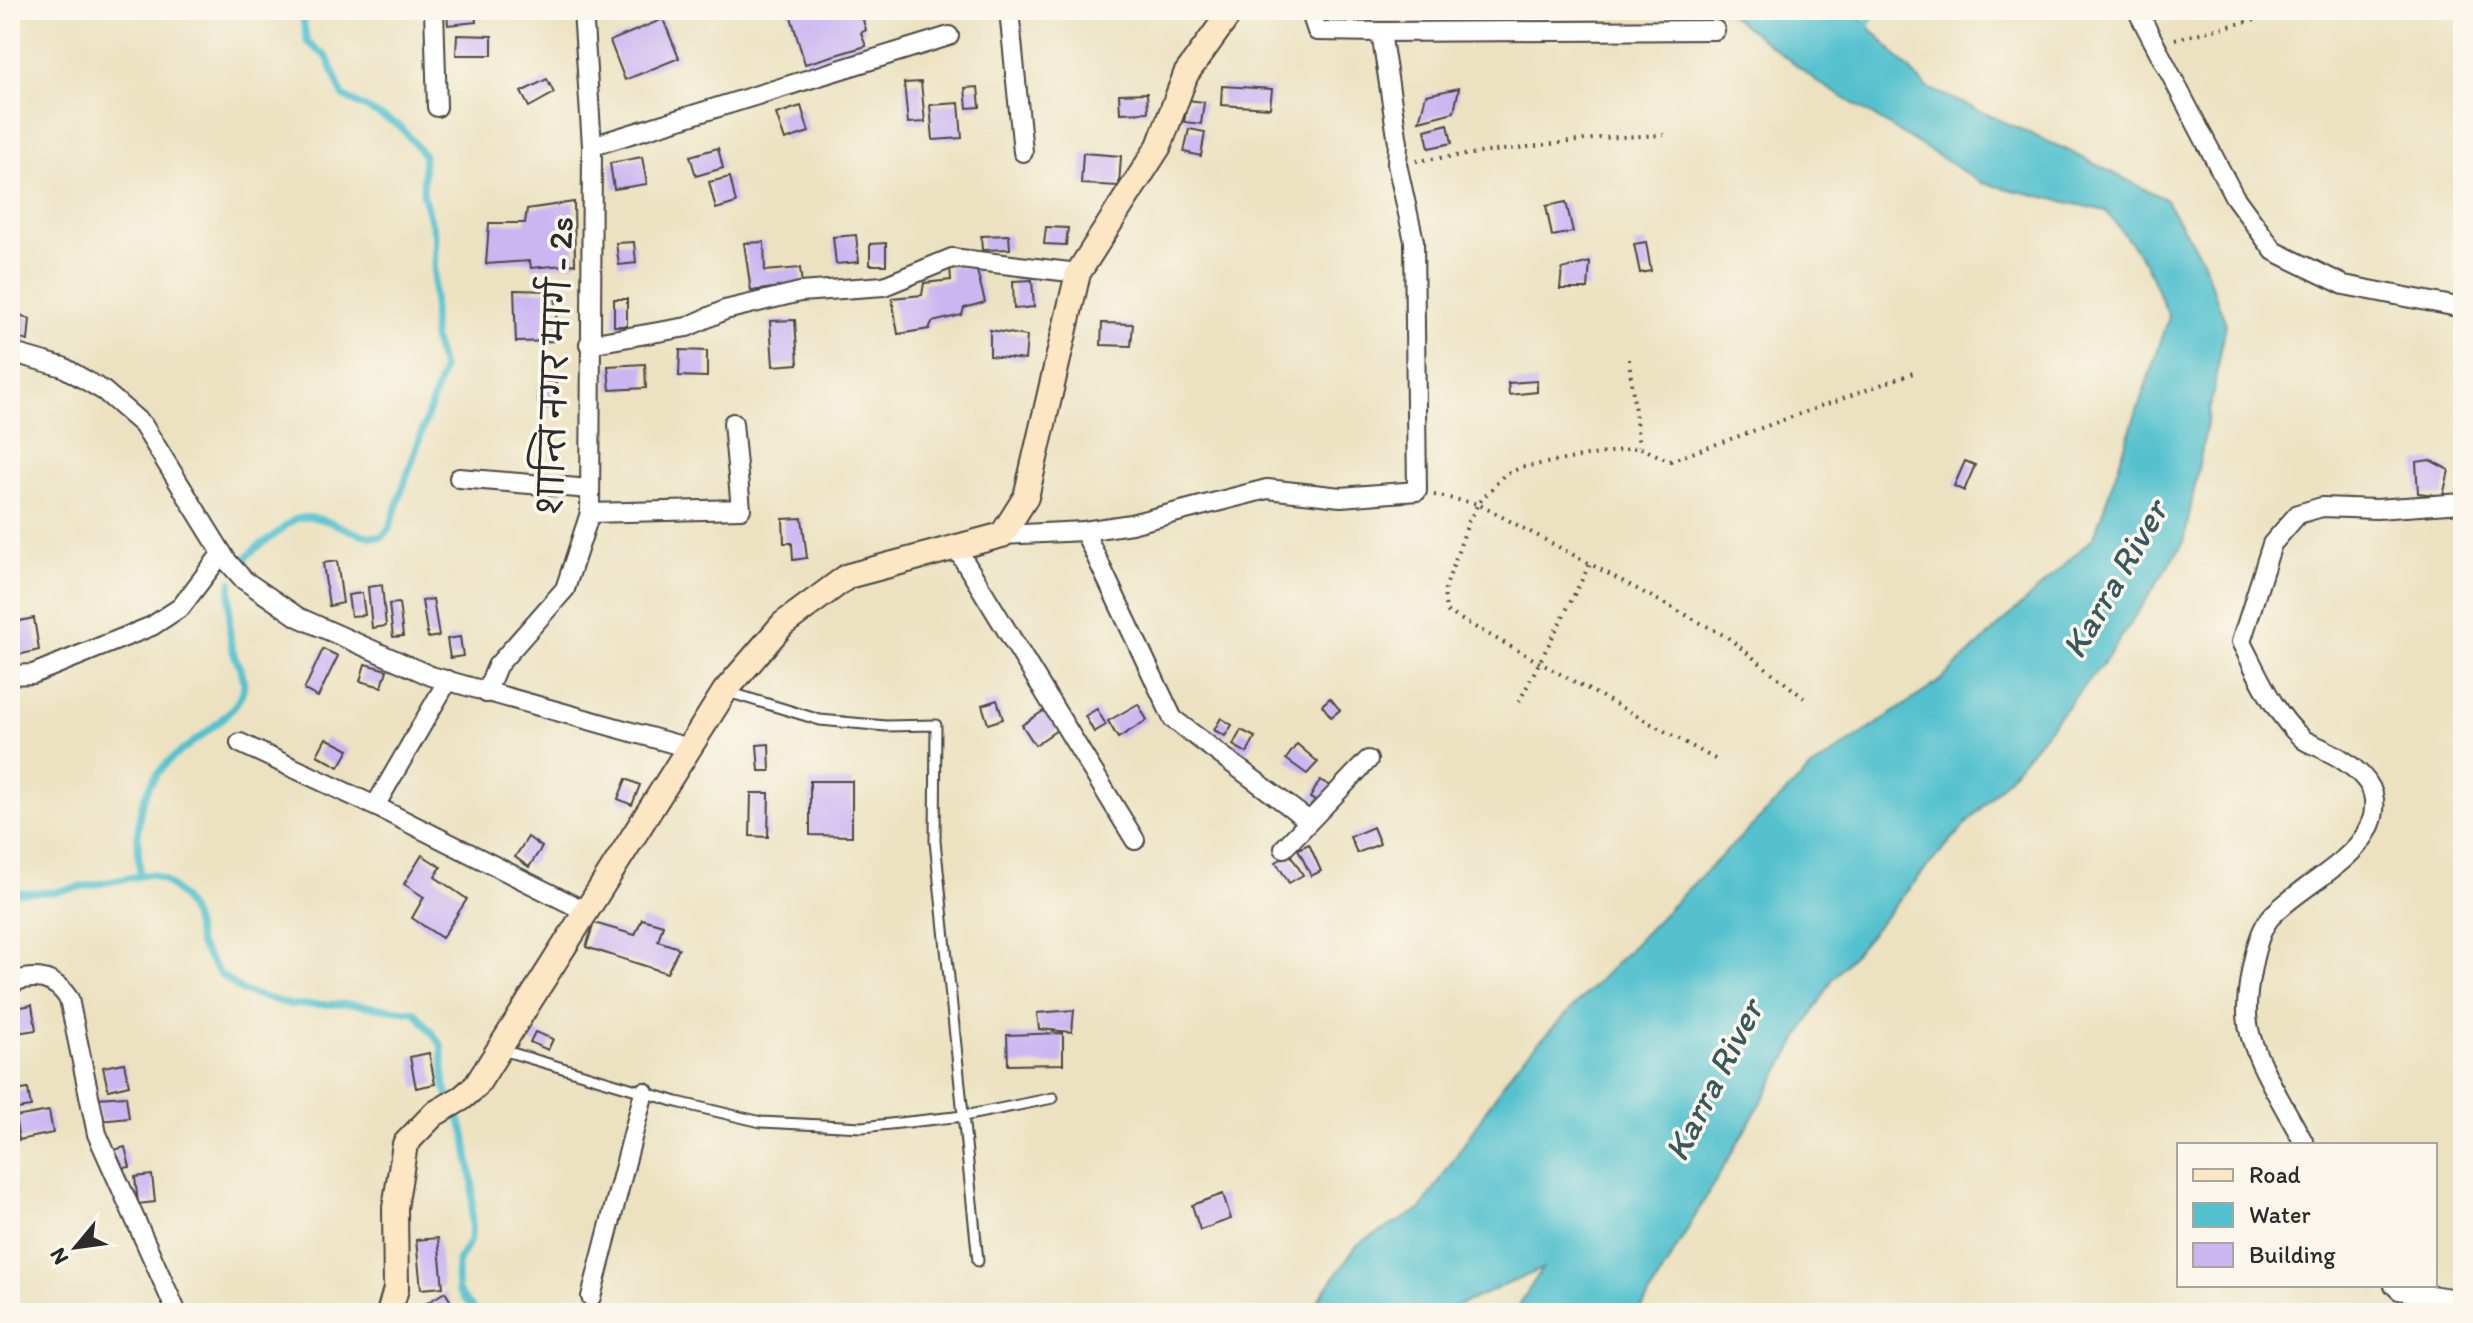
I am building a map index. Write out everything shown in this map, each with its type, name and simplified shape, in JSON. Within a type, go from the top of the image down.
[{"type":"main road","points":[[389,1313],[396,1289],[395,1208],[405,1144],[434,1114],[476,1086],[725,691],[783,624],[848,576],[1002,535],[1026,497],[1078,273],[1159,146],[1186,74],[1232,10]]},
{"type":"street","points":[[434,10],[437,107]]},
{"type":"street","name":"शान्ति नगर मार्ग - 2s","points":[[486,693],[497,666],[565,589],[590,513],[592,146],[583,10]]},
{"type":"street","points":[[1009,10],[1023,152]]},
{"type":"street","points":[[1310,10],[1317,31],[1715,30]]},
{"type":"street","points":[[2137,10],[2234,196],[2274,251],[2344,285],[2463,308]]},
{"type":"street","points":[[1002,535],[1084,531],[1131,524],[1267,489],[1341,497],[1417,491],[1414,241],[1397,164],[1398,143],[1381,32]]},
{"type":"street","points":[[592,146],[949,36]]},
{"type":"street","points":[[589,344],[687,327],[725,310],[800,292],[884,286],[952,258],[1078,273]]},
{"type":"street","points":[[10,352],[63,367],[104,391],[143,425],[222,553],[244,580],[298,617],[431,676],[689,748]]},
{"type":"street","points":[[590,513],[741,509],[733,423]]},
{"type":"street","points":[[459,478],[590,489]]},
{"type":"street","points":[[2304,1143],[2258,1054],[2248,1023],[2252,962],[2269,920],[2360,844],[2374,816],[2372,791],[2361,775],[2327,750],[2304,741],[2271,700],[2241,642],[2272,544],[2298,514],[2322,507],[2376,509],[2463,503]]},
{"type":"street","points":[[1084,531],[1173,719],[1309,821]]},
{"type":"street","points":[[955,546],[1135,840]]},
{"type":"street","points":[[10,675],[33,674],[152,626],[181,607],[222,553]]},
{"type":"street","points":[[375,806],[448,680]]},
{"type":"street","points":[[240,743],[375,806],[585,911]]},
{"type":"street","points":[[1284,848],[1368,760]]},
{"type":"street","points":[[10,983],[41,977],[60,984],[69,999],[97,1134],[177,1313]]},
{"type":"street","points":[[591,1297],[644,1092]]},
{"type":"street","points":[[2396,1287],[2463,1300]]},
{"type":"lane","points":[[725,691],[820,720],[886,726],[936,725],[935,841],[978,1261]]},
{"type":"lane","points":[[499,1049],[644,1092],[761,1122],[862,1127],[964,1116],[1053,1098]]},
{"type":"path","points":[[2153,44],[2263,18],[2357,10]]},
{"type":"path","points":[[2412,10],[2463,14]]},
{"type":"path","points":[[1397,164],[1571,141],[1664,135]]},
{"type":"path","points":[[1629,359],[1639,447]]},
{"type":"path","points":[[1715,759],[1446,611],[1444,592],[1468,523],[1478,504],[1505,474],[1523,467],[1639,447],[1670,461],[1913,373]]},
{"type":"path","points":[[1417,491],[1478,504],[1727,637],[1804,698]]},
{"type":"path","points":[[1519,702],[1590,564]]},
{"type":"water","name":"Karra River","points":[[1724,10],[1853,10],[1926,87],[2069,151],[2165,199],[2201,257],[2226,324],[2184,542],[2108,657],[2008,778],[1928,866],[1832,980],[1639,1313],[1514,1313],[1542,1269],[1441,1313],[1309,1313],[1358,1244],[1421,1209],[1514,1068],[1685,892],[1809,770],[1940,681],[2094,537],[2169,317],[2145,262],[2106,211],[1982,183],[1818,82]]},
{"type":"building","points":[[447,10],[475,10],[476,22],[448,25]]},
{"type":"building","points":[[789,10],[822,10],[823,14],[836,10],[860,10],[866,30],[861,33],[866,46],[805,64]]},
{"type":"building","points":[[663,19],[679,58],[625,80],[610,41]]},
{"type":"building","points":[[457,35],[492,36],[492,55],[456,55]]},
{"type":"building","points":[[547,79],[554,93],[529,107],[521,92]]},
{"type":"building","points":[[921,82],[925,122],[908,123],[904,83]]},
{"type":"building","points":[[1222,86],[1272,89],[1270,108],[1221,105]]},
{"type":"building","points":[[978,87],[980,107],[967,108],[965,88]]},
{"type":"building","points":[[1459,88],[1454,112],[1419,121],[1426,95]]},
{"type":"building","points":[[1147,93],[1148,112],[1120,113],[1119,94]]},
{"type":"building","points":[[1188,100],[1204,102],[1201,124],[1184,122]]},
{"type":"building","points":[[959,103],[962,138],[933,140],[930,105]]},
{"type":"building","points":[[801,106],[809,132],[785,140],[776,114]]},
{"type":"building","points":[[1448,124],[1452,143],[1429,148],[1425,130]]},
{"type":"building","points":[[1189,129],[1205,132],[1201,156],[1184,152]]},
{"type":"building","points":[[718,148],[723,168],[696,176],[690,156]]},
{"type":"building","points":[[1083,153],[1121,156],[1119,186],[1081,184]]},
{"type":"building","points":[[642,157],[647,184],[614,189],[610,163]]},
{"type":"building","points":[[730,177],[736,203],[716,209],[709,182]]},
{"type":"building","points":[[574,202],[575,264],[531,268],[530,261],[486,264],[489,223],[525,223],[527,209]]},
{"type":"building","points":[[1566,202],[1573,232],[1552,236],[1546,206]]},
{"type":"building","points":[[1046,227],[1068,228],[1066,245],[1044,244]]},
{"type":"building","points":[[856,235],[859,262],[836,264],[833,237]]},
{"type":"building","points":[[1009,235],[1010,249],[982,250],[981,236]]},
{"type":"building","points":[[634,242],[636,263],[619,265],[616,243]]},
{"type":"building","points":[[764,242],[765,271],[800,268],[802,284],[751,291],[744,243]]},
{"type":"building","points":[[1646,242],[1651,271],[1640,273],[1634,244]]},
{"type":"building","points":[[886,243],[886,265],[870,265],[870,244]]},
{"type":"building","points":[[1590,262],[1588,289],[1560,289],[1562,269]]},
{"type":"building","points":[[950,267],[976,267],[985,302],[964,308],[962,315],[932,322],[929,329],[898,334],[892,298],[922,295],[924,283],[951,280]]},
{"type":"building","points":[[1032,280],[1034,307],[1014,309],[1013,281]]},
{"type":"building","points":[[514,290],[555,291],[558,341],[516,342]]},
{"type":"building","points":[[614,299],[627,299],[627,326],[614,326]]},
{"type":"building","points":[[10,311],[30,319],[28,341],[10,336]]},
{"type":"building","points":[[795,320],[798,364],[773,366],[770,321]]},
{"type":"building","points":[[1102,323],[1133,324],[1131,346],[1101,345]]},
{"type":"building","points":[[990,330],[1027,336],[1025,360],[990,356]]},
{"type":"building","points":[[680,350],[707,351],[707,377],[679,376]]},
{"type":"building","points":[[645,364],[646,388],[610,390],[608,366]]},
{"type":"building","points":[[1537,381],[1537,392],[1509,395],[1508,383]]},
{"type":"building","points":[[556,382],[557,407],[539,408],[537,384]]},
{"type":"building","points":[[2430,460],[2449,470],[2443,496],[2418,493],[2416,462]]},
{"type":"building","points":[[1965,461],[1975,465],[1964,491],[1954,486]]},
{"type":"building","points":[[802,518],[807,558],[793,560],[792,543],[784,543],[783,519]]},
{"type":"building","points":[[337,561],[343,603],[329,606],[323,563]]},
{"type":"building","points":[[382,585],[386,626],[372,628],[368,587]]},
{"type":"building","points":[[362,593],[365,615],[351,616],[348,595]]},
{"type":"building","points":[[433,599],[439,636],[428,638],[422,601]]},
{"type":"building","points":[[399,603],[403,636],[393,637],[389,604]]},
{"type":"building","points":[[34,618],[39,650],[10,657],[10,623]]},
{"type":"building","points":[[460,637],[463,656],[450,658],[447,639]]},
{"type":"building","points":[[323,649],[338,656],[318,697],[304,690]]},
{"type":"building","points":[[365,664],[387,670],[382,687],[360,681]]},
{"type":"building","points":[[1330,698],[1340,710],[1331,717],[1322,705]]},
{"type":"building","points":[[997,700],[1003,719],[988,724],[982,705]]},
{"type":"building","points":[[1138,704],[1147,720],[1118,738],[1108,721]]},
{"type":"building","points":[[1048,708],[1060,728],[1035,745],[1022,725]]},
{"type":"building","points":[[1097,709],[1106,725],[1094,732],[1085,716]]},
{"type":"building","points":[[1221,718],[1232,725],[1225,736],[1214,730]]},
{"type":"building","points":[[1241,730],[1255,737],[1247,753],[1233,745]]},
{"type":"building","points":[[326,738],[349,750],[339,767],[317,755]]},
{"type":"building","points":[[769,744],[770,771],[759,771],[757,745]]},
{"type":"building","points":[[1297,744],[1318,762],[1307,774],[1286,759]]},
{"type":"building","points":[[626,779],[640,785],[632,805],[618,799]]},
{"type":"building","points":[[1320,780],[1331,786],[1321,804],[1310,798]]},
{"type":"building","points":[[810,781],[852,781],[852,836],[810,835]]},
{"type":"building","points":[[751,793],[769,793],[768,837],[750,836]]},
{"type":"building","points":[[1373,827],[1380,844],[1357,853],[1350,837]]},
{"type":"building","points":[[528,837],[542,847],[529,867],[515,857]]},
{"type":"building","points":[[1309,844],[1321,871],[1311,876],[1298,849]]},
{"type":"building","points":[[1290,854],[1303,875],[1289,883],[1276,862]]},
{"type":"building","points":[[422,855],[441,867],[435,877],[467,899],[442,938],[412,918],[424,897],[404,884]]},
{"type":"building","points":[[642,919],[663,925],[658,941],[679,948],[667,973],[586,947],[594,923],[635,935]]},
{"type":"building","points":[[32,1005],[36,1030],[10,1034],[10,1009]]},
{"type":"building","points":[[1074,1010],[1072,1032],[1039,1029],[1037,1013]]},
{"type":"building","points":[[535,1032],[553,1039],[548,1050],[530,1042]]},
{"type":"building","points":[[1063,1033],[1063,1064],[1008,1065],[1007,1035]]},
{"type":"building","points":[[429,1053],[435,1084],[416,1088],[410,1057]]},
{"type":"building","points":[[124,1063],[129,1085],[108,1090],[103,1067]]},
{"type":"building","points":[[28,1089],[31,1107],[10,1110],[10,1092]]},
{"type":"building","points":[[126,1096],[129,1118],[100,1121],[97,1098]]},
{"type":"building","points":[[49,1111],[53,1133],[19,1140],[15,1117]]},
{"type":"building","points":[[125,1147],[130,1167],[118,1169],[114,1150]]},
{"type":"building","points":[[152,1175],[155,1202],[138,1204],[135,1177]]},
{"type":"building","points":[[1223,1194],[1231,1219],[1200,1230],[1192,1205]]},
{"type":"building","points":[[438,1238],[443,1287],[421,1289],[416,1240]]},
{"type":"building","points":[[445,1292],[456,1310],[450,1313],[420,1313],[417,1309]]},
{"type":"waterway","points":[[243,563],[254,550],[291,522],[306,517],[327,521],[360,534],[382,537],[389,529],[443,370],[433,337],[435,235],[423,194],[424,155],[400,126],[343,96],[327,57],[307,42],[301,10]]},
{"type":"waterway","points":[[1861,31],[1877,10]]},
{"type":"waterway","points":[[140,876],[138,829],[148,788],[168,762],[228,713],[243,690],[243,678],[230,635],[231,582]]},
{"type":"waterway","points":[[10,893],[54,892],[151,874],[164,880],[181,896],[193,916],[199,944],[219,973],[242,991],[291,1005],[350,1004],[415,1012],[441,1044],[445,1087],[465,1133],[473,1186],[471,1239],[458,1261],[457,1278],[458,1291],[477,1313]]}]
